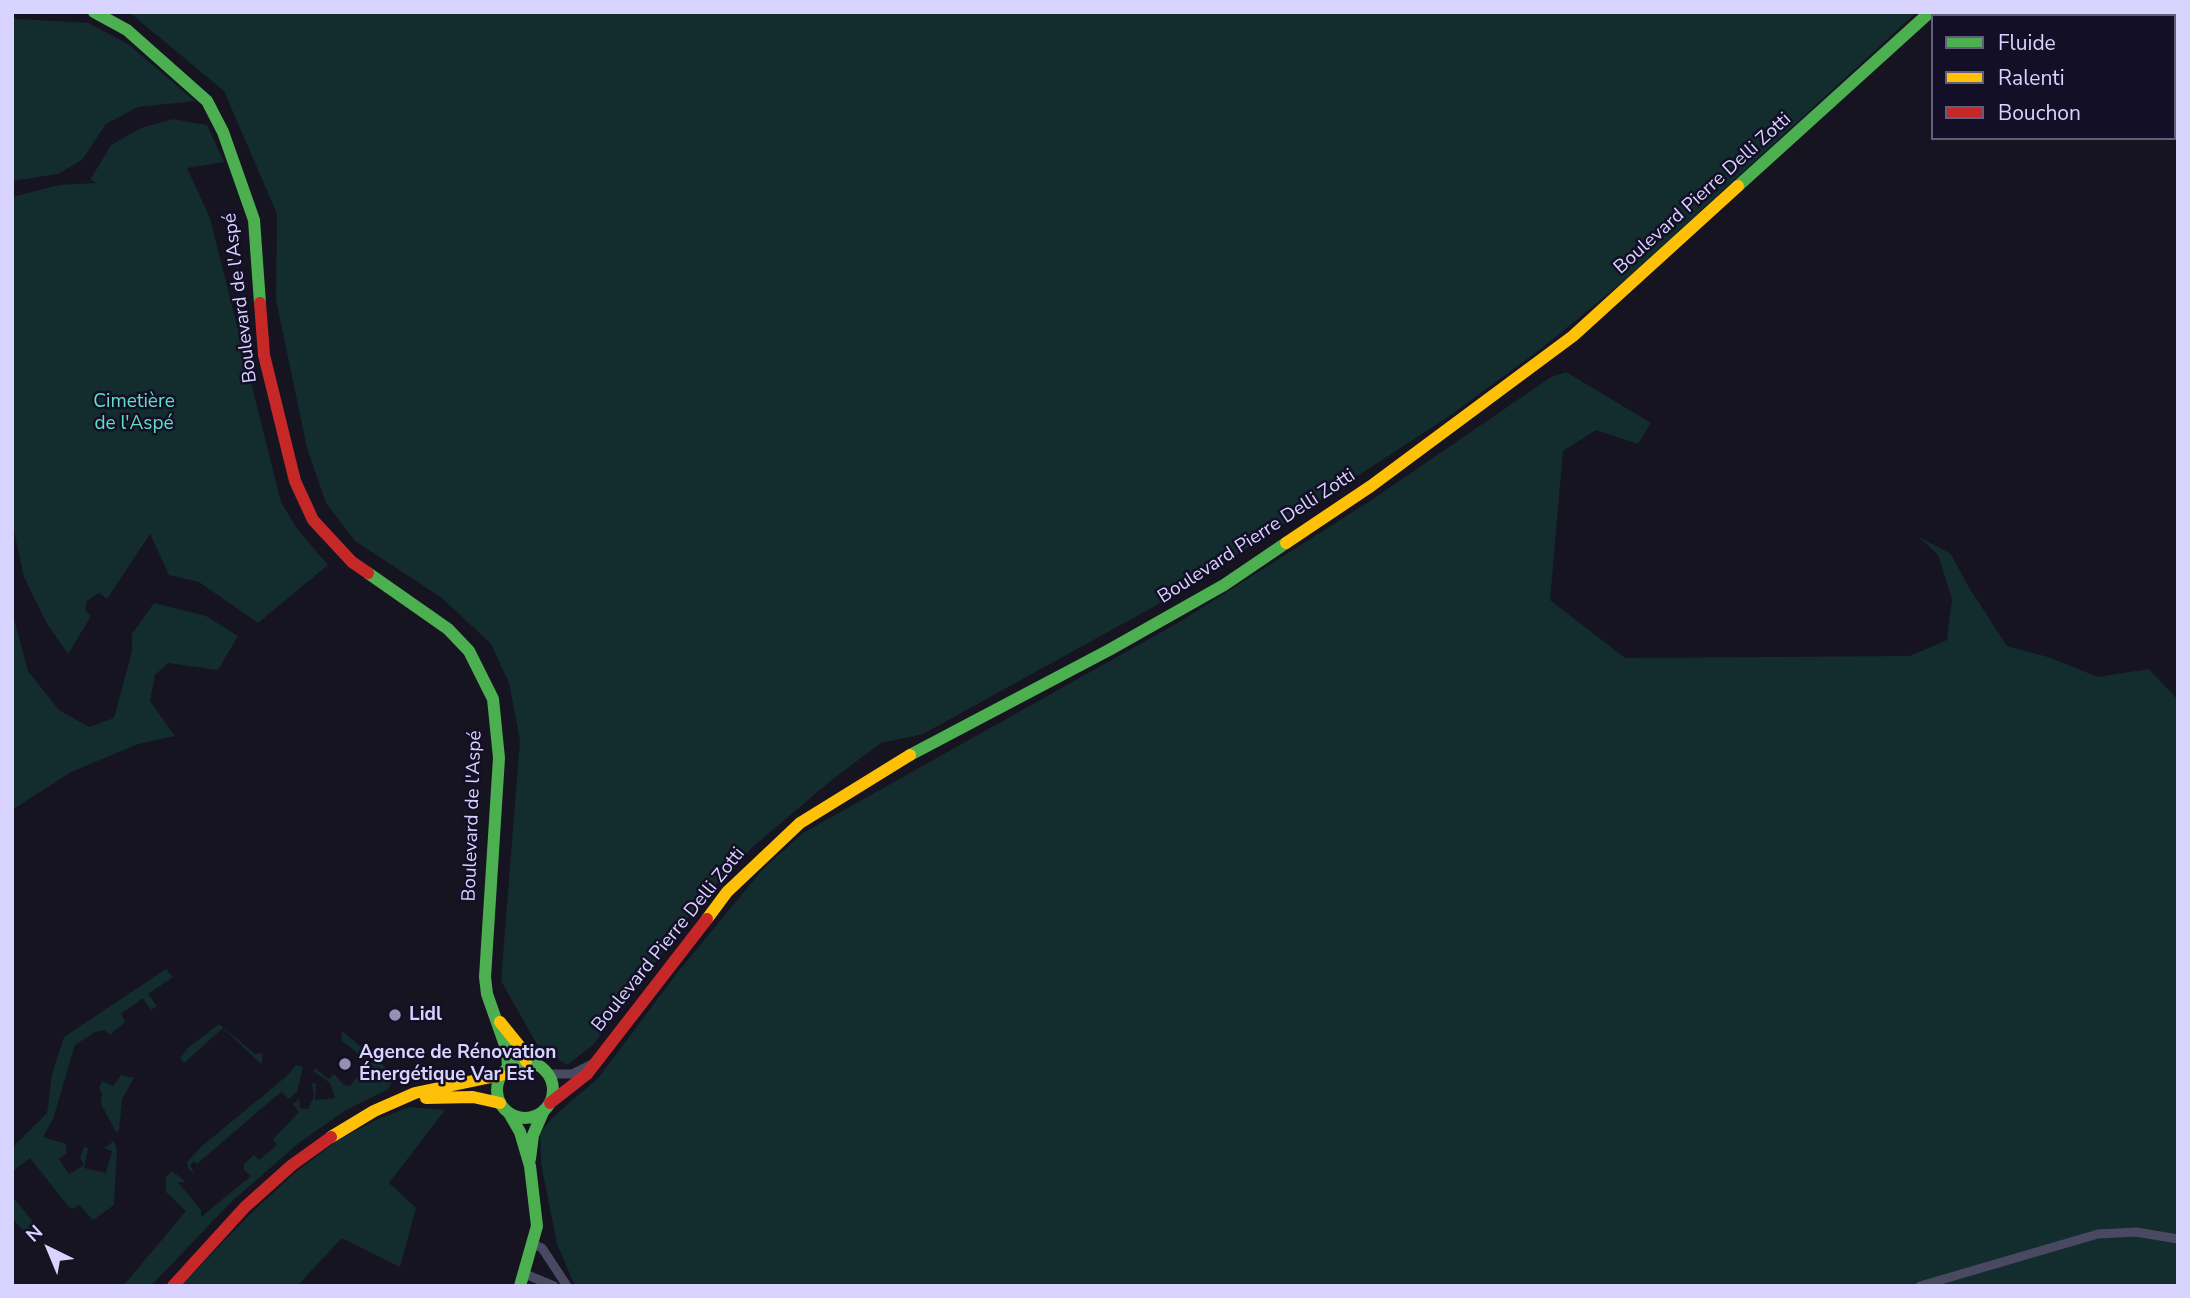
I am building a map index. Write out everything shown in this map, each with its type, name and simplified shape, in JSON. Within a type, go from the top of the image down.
[{"type":"street","name":"Boulevard de l'Aspé","points":[[94,12],[127,30],[187,80],[207,101],[223,132],[254,220],[258,244],[260,325],[275,407],[295,481],[313,520],[352,562],[448,629],[469,651],[484,676],[493,699],[499,758],[485,977],[507,1051],[504,1071]]},
{"type":"street","name":"Boulevard Pierre Delli Zotti","points":[[547,1106],[575,1085],[594,1063],[727,892],[800,823],[889,766],[1109,650],[1224,585],[1371,486],[1573,336],[1930,12]]},
{"type":"street","name":"Boulevard de l'Aspé","points":[[496,1017],[521,1048],[527,1061]]},
{"type":"street","points":[[173,1286],[188,1266],[245,1207],[292,1165],[334,1135],[415,1093],[504,1071],[527,1061],[539,1065],[548,1074],[553,1088],[534,1135],[530,1166]]},
{"type":"street","points":[[548,1074],[572,1074],[594,1063]]},
{"type":"street","points":[[504,1071],[496,1089],[504,1108],[520,1132],[530,1166],[537,1226],[523,1280],[554,1286]]},
{"type":"street","points":[[394,1103],[452,1097],[504,1108],[527,1118],[547,1106]]},
{"type":"street","points":[[1920,1286],[2098,1234],[2136,1232],[2178,1239]]},
{"type":"street","points":[[533,1244],[542,1248],[567,1286]]},
{"type":"street","points":[[163,1286],[188,1266]]},
{"type":"green space","points":[[129,12],[1917,12],[1631,275],[1542,348],[1448,417],[1175,595],[923,734],[881,743],[833,779],[756,844],[703,898],[593,1045],[567,1065],[538,1046],[501,981],[520,740],[509,683],[491,644],[442,598],[355,541],[326,503],[307,448],[276,300],[277,214],[224,91]]},
{"type":"green space","points":[[12,16],[17,19],[88,23],[128,44],[195,101],[138,107],[106,124],[82,160],[58,174],[12,181]]},
{"type":"green space","name":"Cimetière de l'Aspé","points":[[173,119],[207,125],[224,162],[187,168],[210,218],[281,502],[298,530],[328,565],[258,623],[199,582],[169,575],[150,534],[107,599],[99,593],[87,601],[85,610],[91,616],[68,654],[46,622],[24,577],[12,522],[12,197],[59,185],[97,183],[90,180],[111,145],[141,128]]},
{"type":"green space","points":[[1566,372],[1651,423],[1638,444],[1596,430],[1563,451],[1550,600],[1625,658],[1910,656],[1947,640],[1952,599],[1938,555],[1919,537],[1951,554],[1968,586],[2007,646],[2048,657],[2098,677],[2149,669],[2178,700],[2178,1286],[575,1286],[557,1244],[541,1163],[540,1133],[552,1118],[599,1077],[677,973],[762,870],[803,833],[1181,621],[1370,501],[1551,377]]},
{"type":"green space","points":[[154,603],[206,616],[238,636],[218,670],[168,663],[155,675],[150,701],[175,736],[138,744],[71,772],[12,810],[12,611],[28,671],[59,710],[89,727],[114,718],[132,651],[132,634]]},
{"type":"green space","points":[[166,969],[173,977],[148,994],[157,1006],[151,1010],[143,998],[121,1014],[125,1022],[110,1035],[105,1030],[95,1032],[75,1045],[53,1119],[43,1137],[66,1144],[66,1154],[59,1159],[69,1174],[84,1165],[80,1158],[84,1147],[88,1148],[84,1168],[106,1173],[112,1151],[104,1148],[114,1141],[117,1150],[114,1205],[93,1220],[79,1205],[73,1209],[68,1206],[30,1158],[12,1172],[12,1148],[47,1113],[52,1074],[64,1037]]},
{"type":"green space","points":[[219,1024],[255,1054],[262,1053],[262,1065],[223,1028],[184,1063],[180,1058],[188,1048]]},
{"type":"green space","points":[[342,1031],[396,1076],[388,1089],[346,1110],[300,1142],[229,1204],[151,1286],[123,1286],[186,1211],[166,1192],[166,1177],[172,1171],[186,1182],[178,1182],[201,1210],[201,1217],[251,1176],[244,1170],[244,1164],[254,1155],[259,1160],[277,1145],[273,1139],[299,1112],[293,1104],[299,1099],[300,1108],[308,1109],[314,1096],[312,1083],[316,1084],[315,1100],[335,1098],[330,1083],[313,1071],[315,1068],[329,1079],[334,1074],[344,1085],[350,1086],[373,1066],[341,1040]]},
{"type":"green space","points":[[296,1065],[303,1067],[297,1092],[289,1099],[282,1092],[275,1097],[197,1164],[194,1161],[190,1165],[194,1173],[189,1170],[187,1162],[202,1146],[288,1075]]},
{"type":"green space","points":[[121,1075],[134,1078],[122,1099],[119,1131],[116,1132],[101,1104],[102,1094],[99,1088],[102,1081],[113,1086]]},
{"type":"green space","points":[[410,1107],[445,1110],[389,1183],[416,1208],[400,1267],[342,1238],[297,1286],[181,1286],[250,1214],[297,1171],[338,1140],[380,1118]]},
{"type":"green space","points":[[12,1196],[40,1230],[31,1240],[12,1218]]},
{"type":"traffic: fast","points":[[94,12],[127,30],[207,101],[223,132],[254,220],[260,303]]},
{"type":"traffic: fast","points":[[1738,186],[1930,12]]},
{"type":"traffic: fast","points":[[910,755],[1109,650],[1224,585],[1286,543]]},
{"type":"traffic: fast","points":[[368,573],[448,629],[469,651],[493,699],[499,758],[485,977],[487,994],[507,1051],[508,1067]]},
{"type":"traffic: fast","points":[[525,1062],[536,1064],[545,1070],[551,1079],[553,1090],[551,1101],[545,1110],[536,1116],[525,1118],[514,1116],[505,1110],[499,1101],[497,1090],[499,1079],[505,1070],[514,1064],[525,1062]]},
{"type":"traffic: fast","points":[[530,1159],[533,1135],[544,1110]]},
{"type":"traffic: fast","points":[[509,1113],[520,1132],[530,1166],[537,1226],[520,1286]]},
{"type":"traffic: slow","points":[[1286,543],[1371,486],[1573,336],[1738,186]]},
{"type":"traffic: slow","points":[[707,919],[727,892],[800,823],[910,755]]},
{"type":"traffic: slow","points":[[500,1022],[521,1048],[526,1061]]},
{"type":"traffic: slow","points":[[331,1137],[374,1111],[415,1093],[501,1075]]},
{"type":"traffic: slow","points":[[426,1098],[473,1097],[500,1103]]},
{"type":"traffic: jam","points":[[260,303],[264,355],[295,481],[313,520],[352,562],[368,573]]},
{"type":"traffic: jam","points":[[550,1103],[587,1074],[707,919]]},
{"type":"traffic: jam","points":[[173,1286],[245,1207],[292,1165],[331,1137]]},
{"type":"place","name":"Lidl","points":[[395,1015]]},
{"type":"place","name":"Agence de Rénovation Énergétique Var Est","points":[[345,1064]]}]
